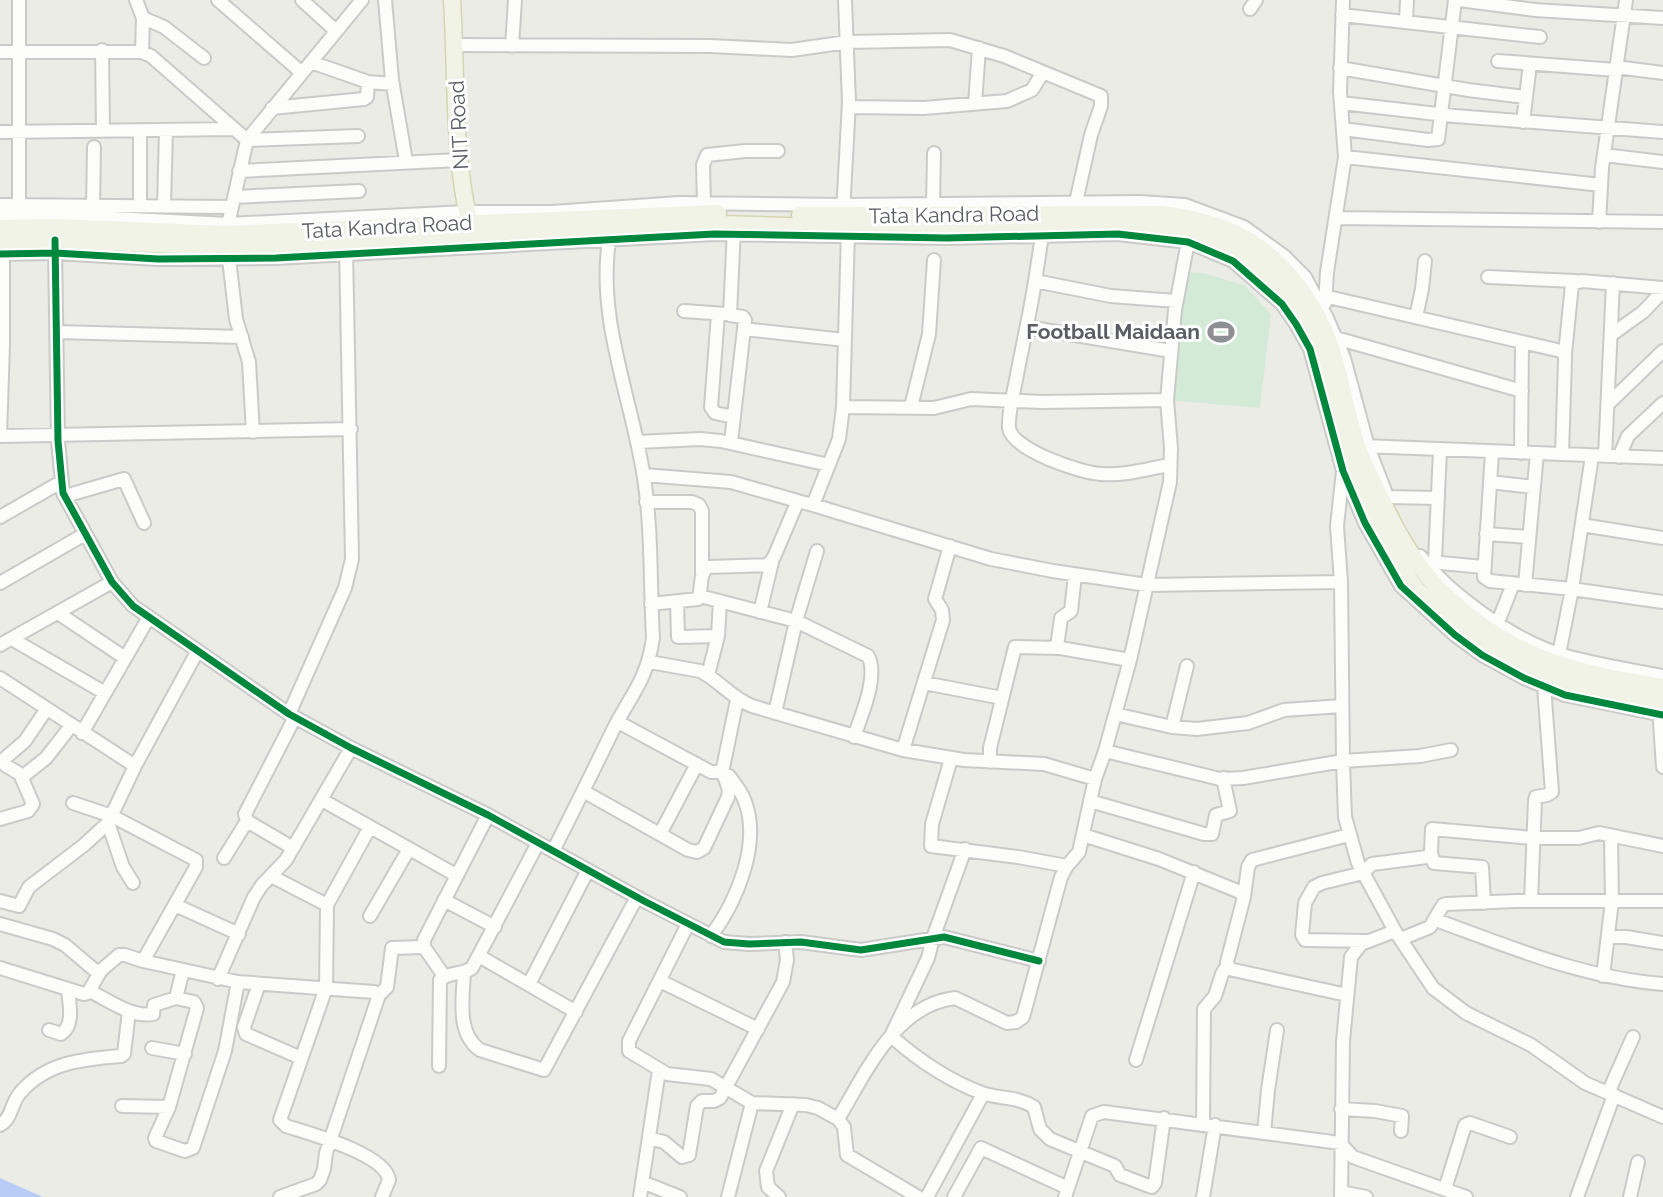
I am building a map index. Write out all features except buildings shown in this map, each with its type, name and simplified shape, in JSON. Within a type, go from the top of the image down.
[{"type":"main road","name":"NIT Road","points":[[452,0],[459,160],[471,231]]},
{"type":"main road","name":"Tata Kandra Road","points":[[1,250],[471,231],[723,213],[846,221],[1192,225],[1247,239],[1302,290],[1333,342],[1358,449],[1393,553],[1415,587],[1475,638],[1511,661],[1545,677],[1577,686],[1661,697]]},
{"type":"main road","name":"Tata Kandra Road","points":[[0,228],[57,227],[227,241],[276,252],[346,248],[471,231],[818,232],[846,221]]},
{"type":"main road","name":"Tata Kandra Road","points":[[1192,225],[1235,249],[1279,286],[1300,310],[1320,347],[1333,404],[1405,546],[1433,583],[1458,601],[1488,630],[1523,651],[1558,660],[1661,697]]},
{"type":"street","points":[[19,0],[19,211]]},
{"type":"street","points":[[135,0],[143,18],[142,52]]},
{"type":"street","points":[[218,0],[302,73]]},
{"type":"street","points":[[302,0],[337,31]]},
{"type":"street","points":[[253,432],[249,362],[236,319],[227,241],[247,139],[362,0]]},
{"type":"street","points":[[385,0],[393,84],[406,161]]},
{"type":"street","points":[[512,46],[515,0]]},
{"type":"street","points":[[760,612],[772,562],[795,506],[807,503],[829,465],[839,439],[843,407],[849,107],[845,0]]},
{"type":"street","points":[[1343,0],[1340,103],[1345,157],[1324,296],[1333,342],[1522,391]]},
{"type":"street","points":[[1406,20],[1407,0]]},
{"type":"street","points":[[1343,130],[1435,140],[1440,134],[1443,86],[1457,0],[1527,4],[1663,18]]},
{"type":"street","points":[[1599,222],[1607,128],[1626,0]]},
{"type":"street","points":[[1342,15],[1540,37]]},
{"type":"street","points":[[143,18],[164,27],[204,58]]},
{"type":"street","points":[[455,45],[710,46],[792,50],[847,42],[939,39],[979,47],[1097,94],[1102,100],[1083,164],[1076,202]]},
{"type":"street","points":[[975,104],[979,47]]},
{"type":"street","points":[[102,50],[103,130]]},
{"type":"street","points":[[0,52],[142,52],[150,55],[247,139],[358,136]]},
{"type":"street","points":[[1498,61],[1663,73]]},
{"type":"street","points":[[311,62],[368,82],[393,84]]},
{"type":"street","points":[[1523,122],[1530,64]]},
{"type":"street","points":[[1340,68],[1525,97]]},
{"type":"street","points":[[849,107],[924,108],[1007,101],[1032,90],[1043,72]]},
{"type":"street","points":[[272,108],[364,99],[367,97],[368,82]]},
{"type":"street","points":[[1340,103],[1523,122],[1663,132]]},
{"type":"street","points":[[0,132],[233,129]]},
{"type":"street","points":[[140,130],[140,206]]},
{"type":"street","points":[[164,206],[166,130]]},
{"type":"street","points":[[93,205],[94,147]]},
{"type":"street","points":[[704,203],[703,165],[707,155],[778,151]]},
{"type":"street","points":[[933,204],[934,153]]},
{"type":"street","points":[[1604,155],[1663,162]]},
{"type":"street","points":[[1345,157],[1601,185]]},
{"type":"street","points":[[239,171],[459,160]]},
{"type":"street","points":[[0,216],[19,211],[93,205],[164,206],[359,191]]},
{"type":"street","points":[[846,221],[933,204],[1140,202],[1185,205],[1192,225],[1282,304],[1296,324],[1310,349],[1343,471],[1365,523],[1401,586],[1464,642],[1524,678],[1565,695],[1661,697],[1663,767]]},
{"type":"street","points":[[471,231],[552,212],[679,203],[704,203],[846,221],[947,239],[1118,234],[1192,225],[1244,227],[1284,256],[1304,277],[1327,318]]},
{"type":"street","points":[[0,205],[19,211],[227,241]]},
{"type":"street","points":[[1337,218],[1663,222]]},
{"type":"street","points":[[891,1036],[919,1011],[946,999],[955,998],[1007,1023],[1016,1022],[1023,1017],[1061,877],[1077,856],[1083,835],[1094,779],[1105,751],[1130,660],[1170,482],[1171,448],[1167,400],[1171,351],[1177,301],[1192,225]]},
{"type":"street","points":[[471,231],[609,241],[734,230],[711,407],[715,413],[734,417]]},
{"type":"street","points":[[1042,236],[1012,401],[1009,430],[1014,439],[1025,448],[1079,470],[1114,474],[1170,465]]},
{"type":"street","points":[[554,851],[618,722],[642,681],[650,662],[653,638],[644,475],[606,300],[605,266],[609,241]]},
{"type":"street","points":[[55,246],[58,436],[61,482],[65,496],[112,582],[134,606],[197,652],[292,716],[488,815],[711,936],[737,944],[786,942],[861,950],[933,938],[956,939],[1039,961]]},
{"type":"street","points":[[224,858],[247,821],[246,810],[292,716],[350,574],[351,429],[346,248]]},
{"type":"street","points":[[1,250],[0,436],[351,429]]},
{"type":"street","points":[[911,407],[929,334],[934,260]]},
{"type":"street","points":[[1416,317],[1425,261]]},
{"type":"street","points":[[1488,277],[1613,283],[1663,289]]},
{"type":"street","points":[[1035,281],[1111,296],[1177,301]]},
{"type":"street","points":[[1562,454],[1565,354],[1571,287],[1576,281]]},
{"type":"street","points":[[1358,449],[1422,558],[1458,601],[1498,622],[1558,660],[1582,525],[1605,456],[1613,283]]},
{"type":"street","points":[[1611,335],[1643,312],[1663,289]]},
{"type":"street","points":[[1324,296],[1565,354]]},
{"type":"street","points":[[684,311],[745,318],[732,442]]},
{"type":"street","points":[[1027,327],[1171,351]]},
{"type":"street","points":[[744,329],[845,340]]},
{"type":"street","points":[[57,332],[242,337]]},
{"type":"street","points":[[1521,453],[1522,342]]},
{"type":"street","points":[[1608,404],[1663,351]]},
{"type":"street","points":[[843,407],[934,408],[971,399],[1167,400]]},
{"type":"street","points":[[1605,456],[1663,403]]},
{"type":"street","points":[[637,442],[700,439],[732,442],[829,465]]},
{"type":"street","points":[[1358,449],[1663,458]]},
{"type":"street","points":[[1358,449],[1343,471],[1336,526],[1340,582],[1344,805],[1349,835],[1363,873],[1398,935],[1433,988],[1449,1001],[1466,1013],[1531,1045],[1585,1083],[1663,1116]]},
{"type":"street","points":[[1440,450],[1435,560],[1441,563],[1483,567]]},
{"type":"street","points":[[1492,452],[1482,573],[1486,580],[1663,602]]},
{"type":"street","points":[[1498,622],[1519,584],[1529,537],[1537,453]]},
{"type":"street","points":[[644,475],[731,482],[991,559],[1075,575],[1147,585],[1340,582]]},
{"type":"street","points":[[65,496],[124,479],[144,523]]},
{"type":"street","points":[[0,517],[61,482]]},
{"type":"street","points":[[1490,482],[1534,487]]},
{"type":"street","points":[[1388,497],[1437,498]]},
{"type":"street","points":[[646,502],[692,502],[699,505],[702,511],[700,596],[695,600],[651,604]]},
{"type":"street","points":[[1582,525],[1663,538]]},
{"type":"street","points":[[0,583],[85,534]]},
{"type":"street","points":[[1486,534],[1529,537]]},
{"type":"street","points":[[903,750],[943,621],[942,610],[935,599],[950,546]]},
{"type":"street","points":[[775,713],[796,621],[817,551]]},
{"type":"street","points":[[702,574],[705,568],[712,565],[761,567],[772,562]]},
{"type":"street","points":[[1057,648],[1061,618],[1071,611],[1075,575]]},
{"type":"street","points":[[6,642],[112,582]]},
{"type":"street","points":[[700,596],[796,621],[864,653],[871,661],[870,685],[854,737]]},
{"type":"street","points":[[708,675],[718,636],[720,601]]},
{"type":"street","points":[[677,602],[678,637],[718,636]]},
{"type":"street","points":[[58,613],[125,658]]},
{"type":"street","points":[[22,777],[77,730],[105,693],[149,617]]},
{"type":"street","points":[[6,642],[105,693]]},
{"type":"street","points":[[990,761],[1015,647],[1057,648],[1130,660]]},
{"type":"street","points":[[0,901],[19,906],[29,887],[84,845],[110,819],[135,766],[197,652]]},
{"type":"street","points":[[650,662],[692,669],[708,675],[737,700],[903,750],[951,759],[1044,764],[1094,779]]},
{"type":"street","points":[[1172,727],[1187,666]]},
{"type":"street","points":[[0,678],[135,766]]},
{"type":"street","points":[[924,683],[1002,698]]},
{"type":"street","points":[[1531,901],[1535,800],[1536,797],[1547,796],[1552,792],[1544,686]]},
{"type":"street","points":[[583,790],[688,850],[697,852],[704,848],[729,794],[722,769],[737,700]]},
{"type":"street","points":[[1115,713],[1172,727],[1219,728],[1248,723],[1284,710],[1342,706]]},
{"type":"street","points":[[0,811],[0,818],[28,811],[33,806],[22,777],[2,762],[25,741],[46,710]]},
{"type":"street","points":[[618,722],[711,772],[722,769]]},
{"type":"street","points":[[218,979],[254,897],[279,869],[293,848],[351,748]]},
{"type":"street","points":[[1105,751],[1196,774],[1243,778],[1343,761],[1420,756],[1451,750]]},
{"type":"street","points":[[951,759],[932,824],[930,844],[934,848],[965,849],[1067,866]]},
{"type":"street","points":[[660,834],[697,764]]},
{"type":"street","points":[[711,936],[729,908],[751,850],[750,826],[744,798],[722,769]]},
{"type":"street","points":[[1090,801],[1212,834],[1216,815],[1230,811],[1223,778]]},
{"type":"street","points":[[322,800],[456,875]]},
{"type":"street","points":[[73,803],[196,860],[196,867],[143,961]]},
{"type":"street","points":[[444,976],[424,947],[425,937],[488,815]]},
{"type":"street","points":[[110,819],[123,867],[134,883]]},
{"type":"street","points":[[247,821],[293,848]]},
{"type":"street","points":[[370,827],[327,905],[326,988],[280,1120],[286,1126],[331,1139],[385,1169],[389,1180],[382,1197]]},
{"type":"street","points":[[1484,902],[1482,867],[1434,863],[1431,830],[1434,828],[1533,838],[1579,838],[1599,833],[1663,846]]},
{"type":"street","points":[[1083,835],[1194,872],[1237,890],[1244,897]]},
{"type":"street","points":[[1203,1197],[1209,1124],[1204,1009],[1215,996],[1227,966],[1244,897],[1248,867],[1252,860],[1349,835]]},
{"type":"street","points":[[1603,976],[1612,901],[1611,836]]},
{"type":"street","points":[[439,1066],[439,984],[444,976],[472,968],[538,843]]},
{"type":"street","points":[[369,916],[409,849]]},
{"type":"street","points":[[838,1119],[868,1068],[891,1036],[928,958],[965,849]]},
{"type":"street","points":[[1431,853],[1425,859],[1372,864],[1363,873],[1314,887],[1305,902],[1301,935],[1304,940],[1367,941],[1426,930],[1436,920],[1443,905],[1531,901],[1663,901]]},
{"type":"street","points":[[529,985],[588,870]]},
{"type":"street","points":[[1136,1060],[1194,872]]},
{"type":"street","points":[[271,876],[327,905]]},
{"type":"street","points":[[464,972],[464,1025],[469,1040],[480,1051],[544,1070],[637,897]]},
{"type":"street","points":[[444,900],[495,927]]},
{"type":"street","points":[[175,905],[239,934]]},
{"type":"street","points":[[1436,920],[1547,960],[1603,976],[1663,984]]},
{"type":"street","points":[[0,924],[53,939],[74,952],[93,970],[100,972]]},
{"type":"street","points":[[688,924],[628,1046],[633,1055],[674,1075],[705,1077],[752,1102],[818,1108],[838,1119],[844,1127],[847,1155],[903,1193],[918,1197]]},
{"type":"street","points":[[1608,937],[1663,943]]},
{"type":"street","points":[[1366,1197],[1341,1194],[1340,1143],[1351,957],[1355,950],[1367,941]]},
{"type":"street","points":[[649,1138],[664,1142],[678,1155],[687,1156],[690,1153],[699,1103],[717,1101],[783,982],[788,960],[786,942]]},
{"type":"street","points":[[280,1197],[316,1184],[320,1180],[379,995],[387,987],[392,948],[424,947]]},
{"type":"street","points":[[0,968],[84,994],[90,990],[100,972],[119,955],[125,955],[218,979],[374,992],[379,995]]},
{"type":"street","points":[[479,956],[576,1012]]},
{"type":"street","points":[[1227,966],[1232,970],[1347,995]]},
{"type":"street","points":[[176,998],[183,970]]},
{"type":"street","points":[[660,981],[758,1029]]},
{"type":"street","points":[[90,990],[129,1011],[145,1016],[153,1014],[154,1005],[176,998],[194,1002],[198,1008],[169,1107],[156,1141],[189,1150],[193,1148],[225,1051],[238,982]]},
{"type":"street","points":[[259,984],[244,1027],[246,1034],[301,1058]]},
{"type":"street","points":[[49,1030],[61,1034],[68,1027],[68,989]]},
{"type":"street","points":[[0,1125],[7,1119],[20,1092],[37,1078],[75,1060],[124,1054],[129,1011]]},
{"type":"street","points":[[1264,1133],[1277,1030]]},
{"type":"street","points":[[891,1036],[926,1066],[983,1094],[1025,1101],[1034,1107],[1044,1133],[1058,1144],[1115,1166],[1120,1175],[1152,1186],[1155,1183],[1164,1118]]},
{"type":"street","points":[[1577,1197],[1633,1037]]},
{"type":"street","points":[[152,1048],[185,1054]]},
{"type":"street","points":[[640,1197],[659,1070]]},
{"type":"street","points":[[927,1197],[983,1094]]},
{"type":"street","points":[[729,1197],[752,1102]]},
{"type":"street","points":[[779,1197],[768,1186],[766,1171],[793,1104]]},
{"type":"street","points":[[122,1106],[169,1107]]},
{"type":"street","points":[[1341,1109],[1402,1116],[1401,1131]]},
{"type":"street","points":[[954,1197],[981,1148],[1069,1194],[1090,1122],[1096,1113],[1104,1112],[1340,1143],[1353,1157],[1466,1197]]},
{"type":"street","points":[[1445,1189],[1465,1125],[1470,1123],[1510,1138]]},
{"type":"street","points":[[1630,1197],[1638,1162]]},
{"type":"street","points":[[642,1182],[680,1197]]},
{"type":"green space","name":"Football Maidaan","points":[[1182,272],[1203,273],[1244,285],[1271,314],[1260,408],[1167,400]]},
{"type":"water","points":[[0,1178],[43,1197],[0,1197]]},
{"type":"cycle path","points":[[0,254],[55,253],[158,259],[276,258],[714,234],[947,238],[1118,234],[1188,242],[1233,261],[1282,304],[1296,324],[1310,349],[1343,471],[1365,523],[1401,586],[1455,635],[1482,655],[1524,678],[1565,695],[1663,715]]},
{"type":"cycle path","points":[[55,240],[58,441],[63,493],[112,582],[133,606],[289,714],[351,748],[488,815],[724,942],[801,942],[861,950],[944,937],[1039,961]]},
{"type":"place","name":"Football Maidaan","points":[[1221,332]]}]
